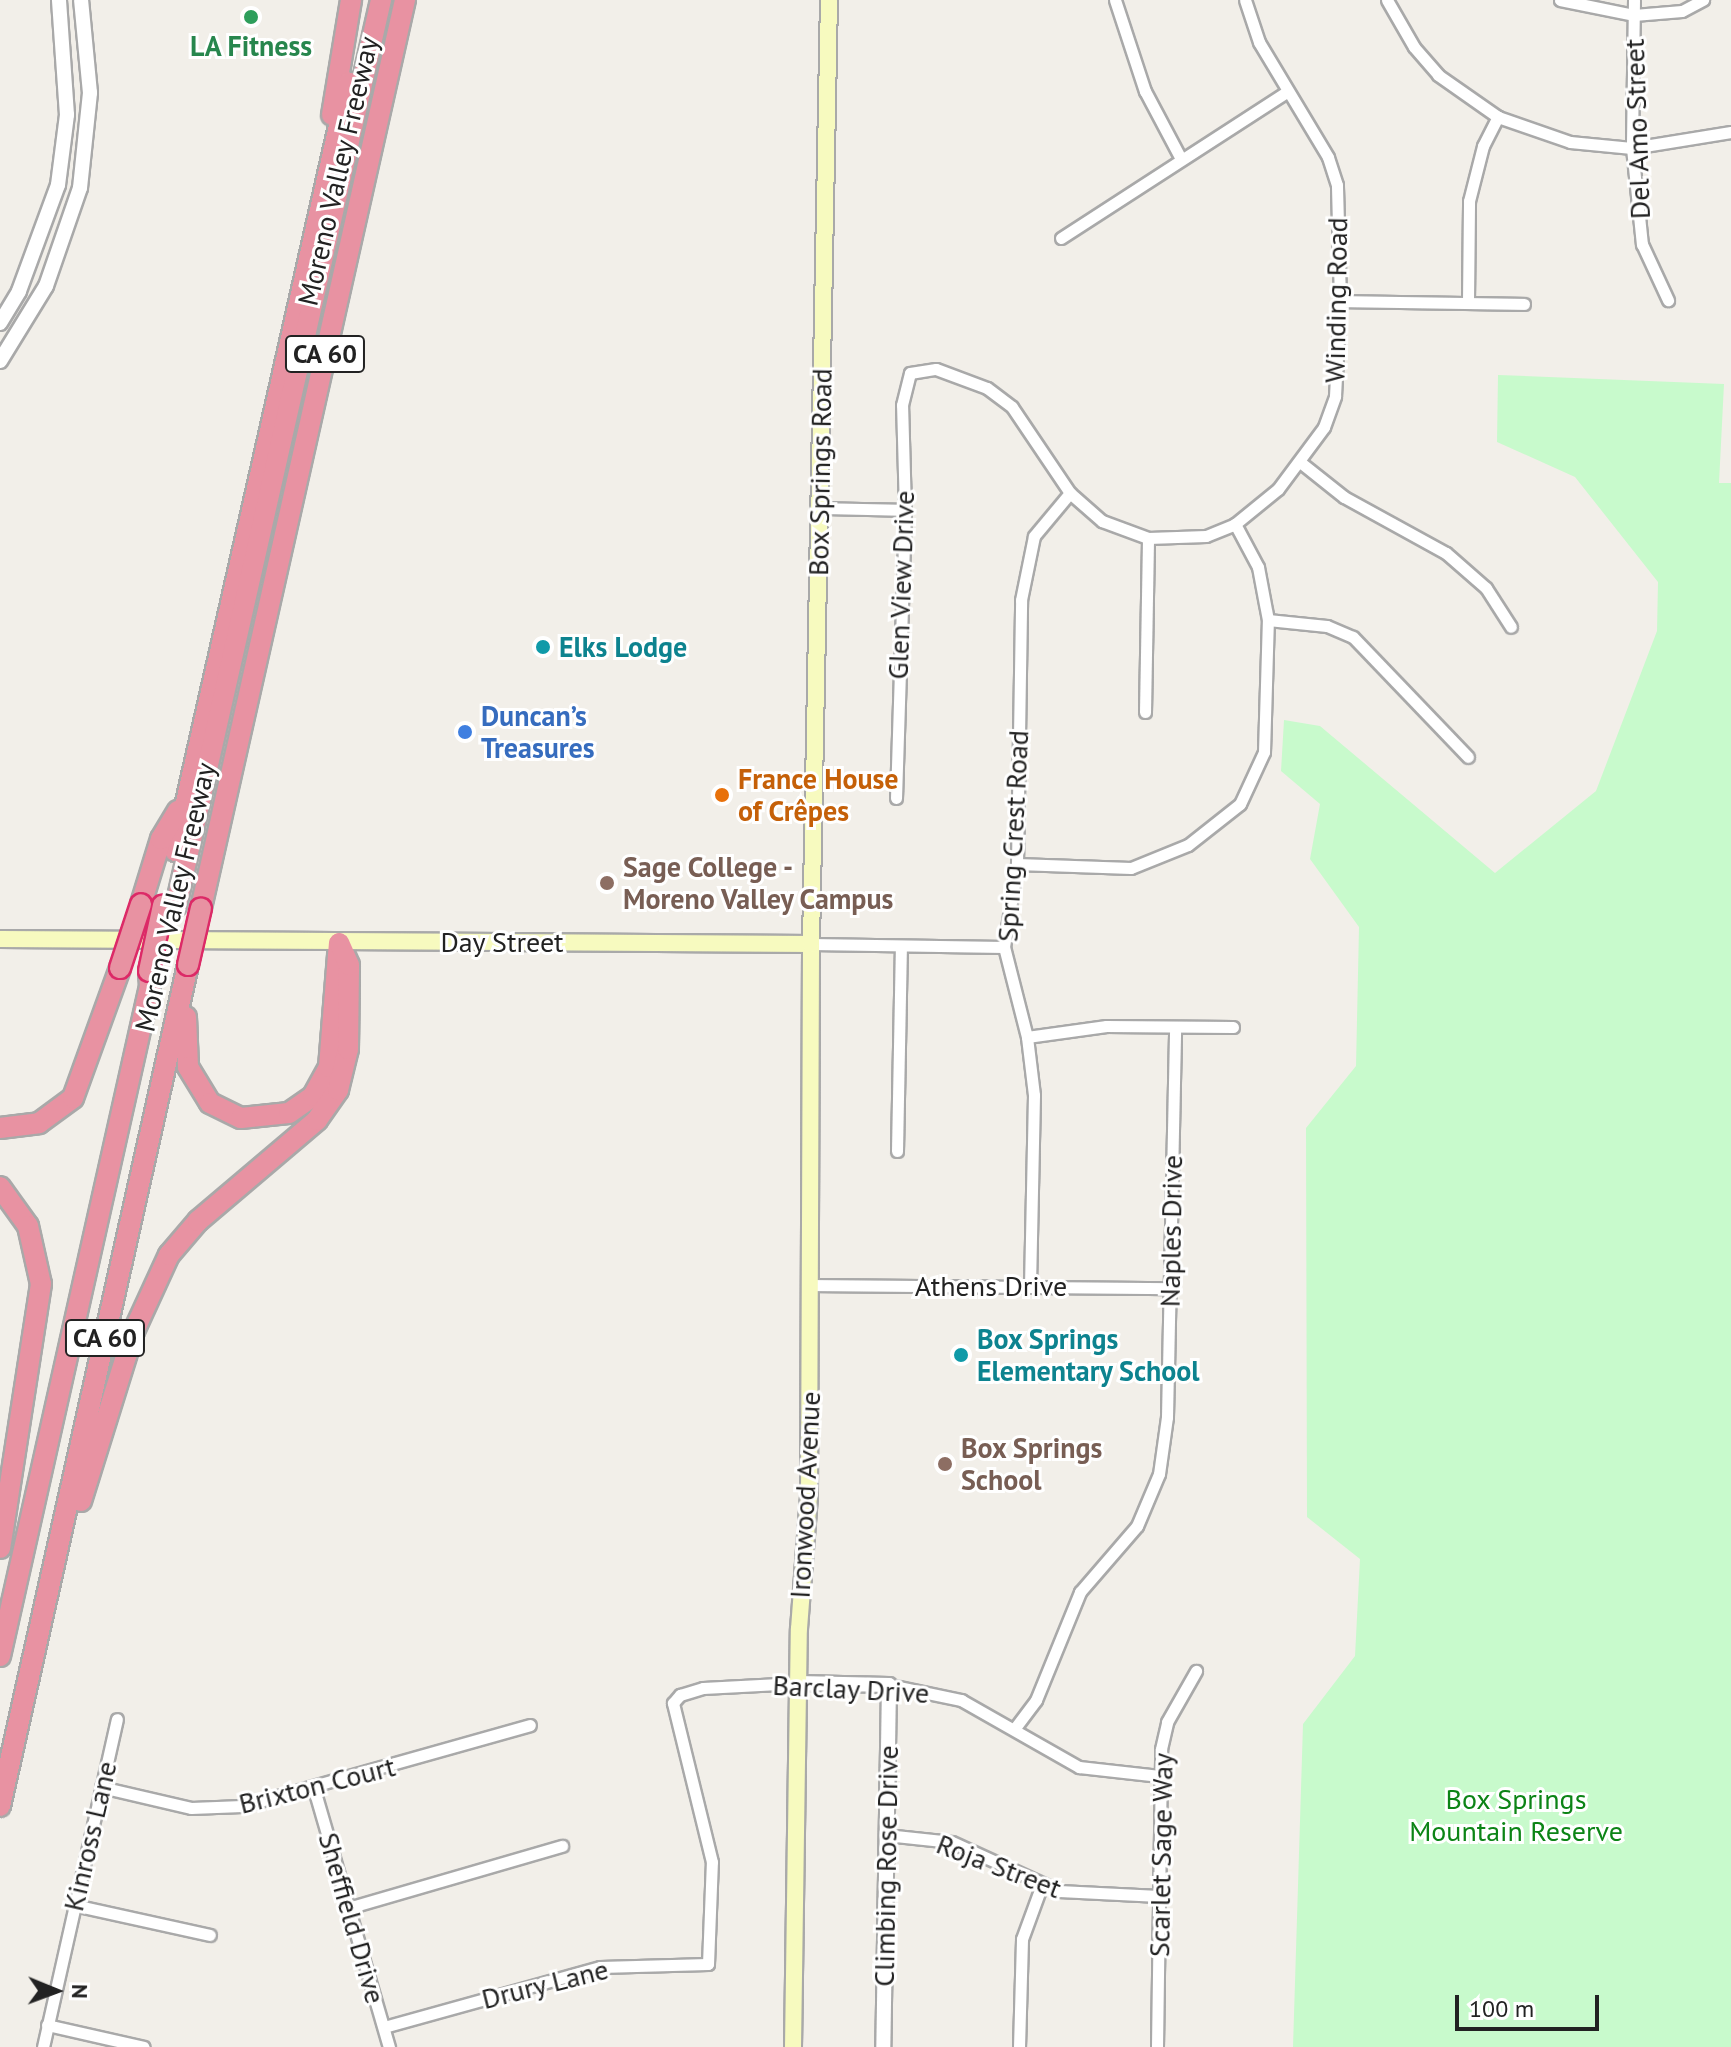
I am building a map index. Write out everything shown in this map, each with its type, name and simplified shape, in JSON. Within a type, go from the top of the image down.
[{"type":"highway","points":[[331,147],[333,87],[351,0]]},
{"type":"highway","name":"Moreno Valley Freeway","points":[[0,1656],[170,906],[186,797],[331,147],[367,0]]},
{"type":"highway","points":[[170,906],[381,0]]},
{"type":"highway","name":"Moreno Valley Freeway","points":[[0,1806],[405,0]]},
{"type":"highway","points":[[0,1128],[39,1123],[73,1098],[120,968],[161,839],[186,797]]},
{"type":"highway","points":[[187,970],[185,1047],[195,1083],[221,1110],[268,1119],[302,1107],[329,1067],[339,943]]},
{"type":"highway","points":[[25,1701],[64,1554],[154,1280],[198,1221],[317,1120],[338,1090],[348,1049],[349,965],[339,943]]},
{"type":"highway","points":[[0,1187],[28,1226],[41,1284],[0,1548]]},
{"type":"main road","name":"Box Springs Road","points":[[811,944],[829,0]]},
{"type":"main road","name":"Day Street","points":[[0,939],[811,944]]},
{"type":"main road","name":"Ironwood Avenue","points":[[793,2047],[798,1683],[809,1497],[811,944]]},
{"type":"street","points":[[0,323],[19,291],[58,185],[68,70],[59,0]]},
{"type":"street","points":[[0,361],[46,286],[80,188],[88,139],[90,60],[81,0]]},
{"type":"street","points":[[1115,0],[1145,91],[1181,159]]},
{"type":"street","name":"Winding Road","points":[[910,373],[936,369],[987,388],[1012,407],[1070,493],[1102,521],[1148,538],[1206,536],[1235,524],[1278,489],[1324,427],[1335,396],[1340,301],[1337,185],[1328,157],[1285,93],[1245,0]]},
{"type":"street","points":[[1387,0],[1414,47],[1438,75],[1498,117],[1570,142],[1632,148],[1731,132]]},
{"type":"street","points":[[1560,0],[1634,15],[1682,11],[1703,0]]},
{"type":"street","name":"Del Amo Street","points":[[1634,0],[1632,148],[1642,244],[1668,300]]},
{"type":"street","points":[[1061,238],[1285,93]]},
{"type":"street","points":[[1468,301],[1469,201],[1483,146],[1498,117]]},
{"type":"street","points":[[1340,301],[1524,304]]},
{"type":"street","name":"Glen View Drive","points":[[896,798],[905,510],[902,405],[910,373]]},
{"type":"street","points":[[1300,462],[1344,497],[1420,535],[1458,562],[1486,588],[1511,627]]},
{"type":"street","name":"Spring Crest Road","points":[[1030,1286],[1034,1095],[1027,1037],[1004,947],[1017,864],[1025,564],[1046,517],[1070,493]]},
{"type":"street","points":[[819,508],[905,510]]},
{"type":"street","points":[[1017,864],[1131,868],[1161,860],[1219,826],[1247,793],[1264,752],[1268,620],[1258,567],[1235,524]]},
{"type":"street","points":[[1145,712],[1148,538]]},
{"type":"street","points":[[1268,620],[1327,626],[1353,637],[1468,757]]},
{"type":"street","name":"Day Street","points":[[811,944],[1004,947]]},
{"type":"street","points":[[897,1151],[901,946]]},
{"type":"street","points":[[1027,1037],[1094,1027],[1233,1027]]},
{"type":"street","name":"Naples Drive","points":[[1015,1728],[1036,1700],[1080,1592],[1128,1537],[1150,1499],[1164,1449],[1175,1027]]},
{"type":"street","name":"Athens Drive","points":[[812,1285],[1170,1288]]},
{"type":"street","name":"Scarlet Sage Way","points":[[1157,2047],[1159,1776],[1167,1722],[1196,1671]]},
{"type":"street","name":"Barclay Drive","points":[[708,1964],[713,1950],[712,1862],[673,1703],[680,1695],[703,1688],[798,1683],[889,1685],[943,1692],[1015,1728],[1079,1767],[1159,1776]]},
{"type":"street","name":"Climbing Rose Drive","points":[[883,2047],[889,1685]]},
{"type":"street","name":"Kinross Lane","points":[[43,2047],[117,1719]]},
{"type":"street","name":"Brixton Court","points":[[101,1787],[213,1809],[314,1789],[530,1725]]},
{"type":"street","name":"Sheffield Drive","points":[[314,1789],[389,2047]]},
{"type":"street","name":"Roja Street","points":[[886,1835],[952,1842],[1041,1887],[1078,1895],[1159,1896]]},
{"type":"street","points":[[348,1908],[562,1846]]},
{"type":"street","points":[[1019,2047],[1022,1939],[1041,1887]]},
{"type":"street","points":[[74,1905],[210,1935]]},
{"type":"street","name":"Drury Lane","points":[[384,2027],[600,1967],[708,1964]]},
{"type":"street","points":[[47,2025],[144,2047]]},
{"type":"green space","name":"Box Springs Mountain Reserve","points":[[1498,375],[1724,384],[1719,483],[1731,483],[1731,2047],[1293,2047],[1303,1724],[1355,1656],[1360,1559],[1307,1517],[1306,1128],[1356,1066],[1359,927],[1310,859],[1320,804],[1281,771],[1284,720],[1320,726],[1495,873],[1596,791],[1657,631],[1658,582],[1575,477],[1497,442]]},
{"type":"place","name":"LA Fitness","points":[[251,17]]},
{"type":"place","name":"Elks Lodge","points":[[543,647]]},
{"type":"place","name":"Duncan’s Treasures","points":[[465,732]]},
{"type":"place","name":"France House of Crêpes","points":[[722,795]]},
{"type":"place","name":"Sage College - Moreno Valley Campus","points":[[607,883]]},
{"type":"place","name":"Box Springs Elementary School","points":[[961,1355]]},
{"type":"place","name":"Box Springs School","points":[[945,1464]]}]
